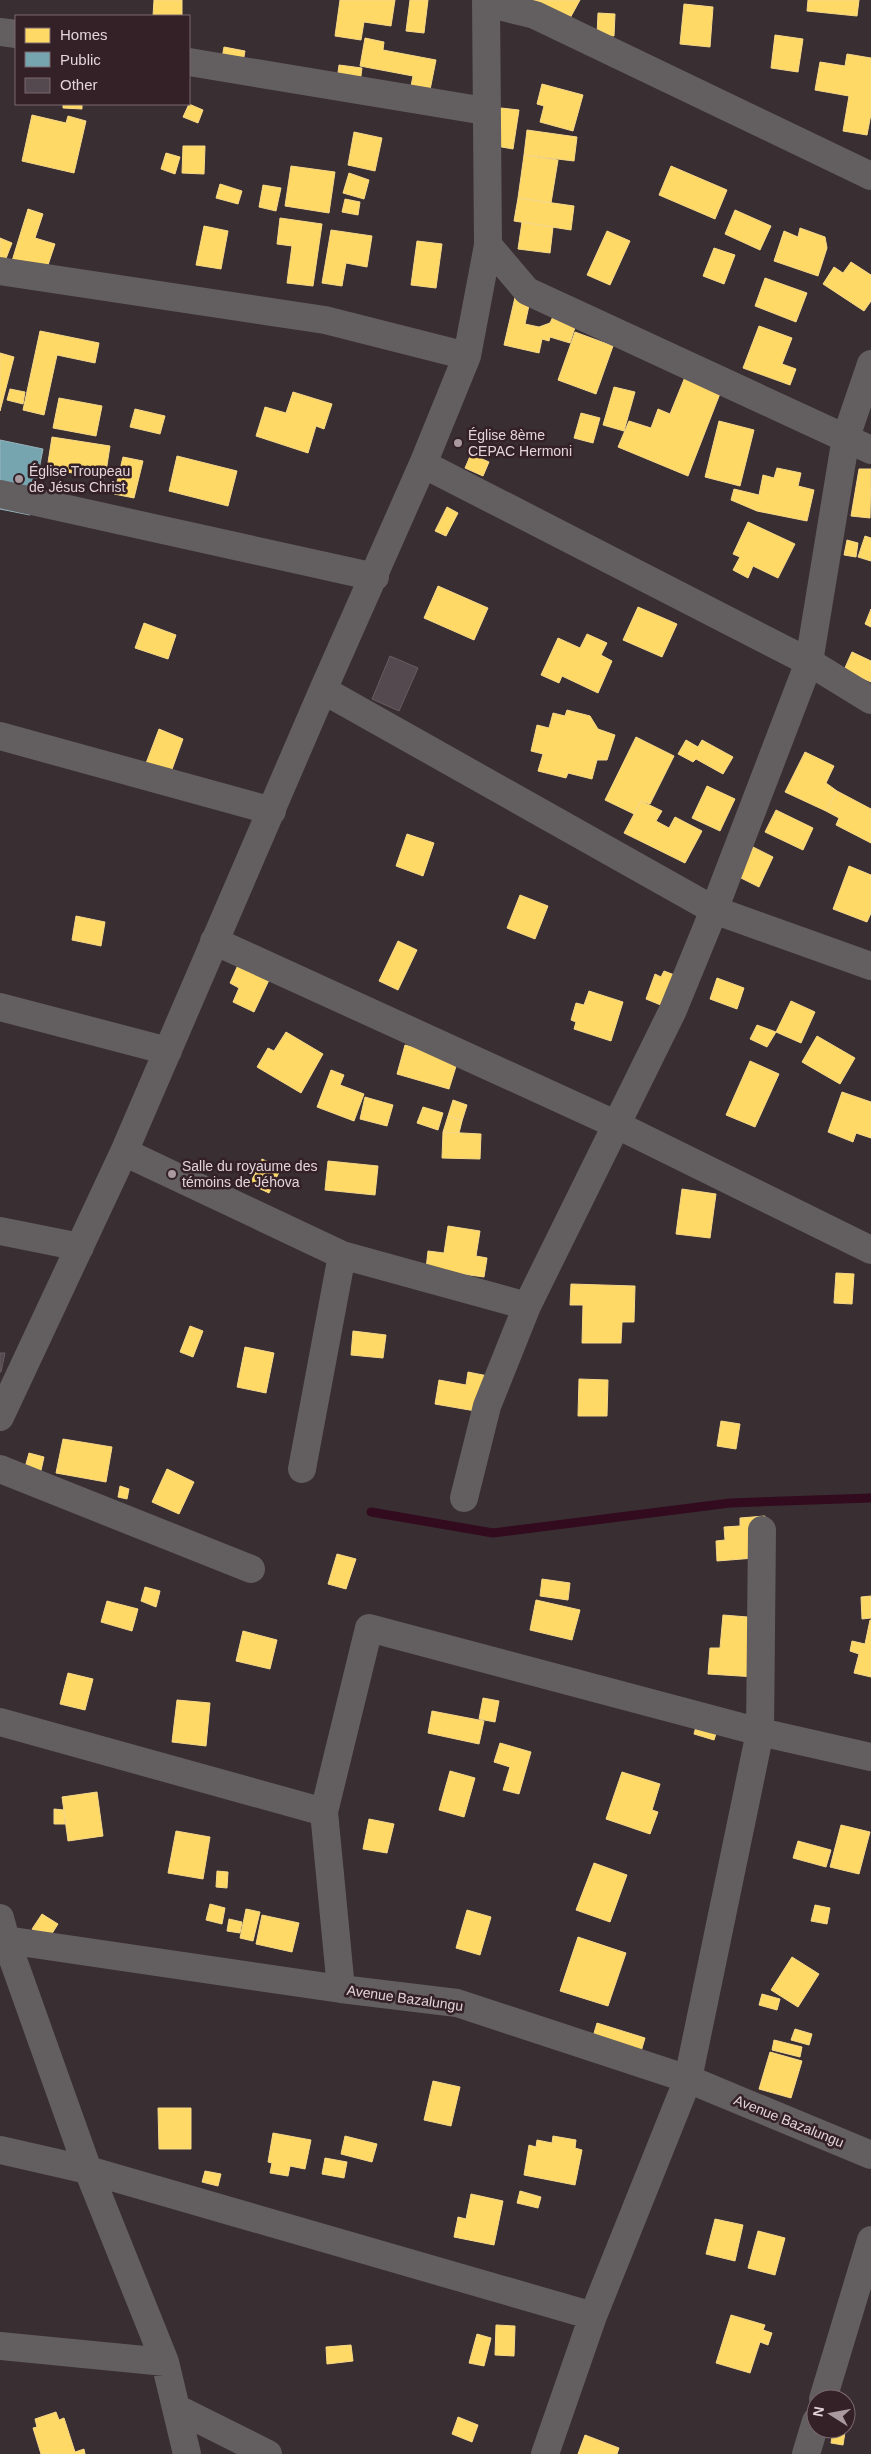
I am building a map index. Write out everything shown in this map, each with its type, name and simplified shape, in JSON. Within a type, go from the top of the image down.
[{"type":"street","points":[[0,1417],[124,1152],[272,811],[322,690],[375,577],[467,356],[488,245],[485,111],[487,2],[535,15],[871,176]]},
{"type":"street","points":[[0,32],[15,34]]},
{"type":"street","points":[[190,62],[485,111]]},
{"type":"street","points":[[488,245],[527,291],[871,450]]},
{"type":"street","points":[[0,271],[325,320],[467,356]]},
{"type":"street","points":[[464,1498],[486,1406],[527,1306],[618,1125],[673,1010],[714,910],[809,662],[846,437],[871,364]]},
{"type":"street","points":[[423,464],[809,662],[871,700]]},
{"type":"street","points":[[0,494],[375,577]]},
{"type":"street","points":[[322,690],[714,910],[871,966]]},
{"type":"street","points":[[0,736],[272,811]]},
{"type":"street","points":[[214,941],[618,1125],[871,1250]]},
{"type":"street","points":[[0,1007],[168,1051]]},
{"type":"street","points":[[124,1152],[342,1254],[527,1306]]},
{"type":"street","points":[[0,1231],[80,1247]]},
{"type":"street","points":[[302,1469],[342,1254]]},
{"type":"street","points":[[0,1469],[251,1569]]},
{"type":"street","points":[[545,2454],[593,2316],[688,2079],[760,1732],[762,1530]]},
{"type":"street","points":[[341,1989],[324,1812],[369,1628],[760,1732],[871,1757]]},
{"type":"street","points":[[0,1722],[324,1812]]},
{"type":"street","points":[[3,1929],[88,2170],[165,2362],[187,2454]]},
{"type":"street","name":"Avenue Bazalungu","points":[[3,1929],[341,1989],[457,2003],[688,2079],[871,2155]]},
{"type":"street","points":[[0,2150],[88,2170],[593,2316]]},
{"type":"street","points":[[826,2389],[871,2240]]},
{"type":"street","points":[[0,2346],[165,2362]]},
{"type":"street","points":[[176,2408],[268,2454]]},
{"type":"street","points":[[806,2454],[811,2439]]},
{"type":"building: Homes","points":[[154,0],[182,0],[182,15],[153,15]]},
{"type":"building: Homes","points":[[340,0],[395,0],[391,26],[364,22],[361,40],[335,36]]},
{"type":"building: Homes","points":[[410,0],[428,0],[424,33],[406,31]]},
{"type":"building: Homes","points":[[531,0],[580,0],[569,20]]},
{"type":"building: Homes","points":[[808,0],[859,0],[857,16],[807,11]]},
{"type":"building: Homes","points":[[684,4],[713,7],[710,47],[680,44]]},
{"type":"building: Homes","points":[[598,13],[615,14],[614,36],[597,35]]},
{"type":"building: Homes","points":[[775,35],[803,39],[798,72],[771,68]]},
{"type":"building: Homes","points":[[365,38],[384,42],[383,50],[436,60],[430,90],[411,86],[413,76],[360,66]]},
{"type":"building: Homes","points":[[224,47],[245,51],[243,62],[222,58]]},
{"type":"building: Homes","points":[[847,54],[871,58],[871,114],[867,135],[843,131],[849,96],[815,90],[820,62],[845,66]]},
{"type":"building: Homes","points":[[339,65],[362,68],[360,83],[337,80]]},
{"type":"building: Homes","points":[[542,84],[583,95],[573,131],[540,122],[544,106],[537,104]]},
{"type":"building: Homes","points":[[190,104],[203,110],[198,123],[183,117]]},
{"type":"building: Homes","points":[[63,105],[82,105],[82,109],[63,108]]},
{"type":"building: Homes","points":[[501,108],[519,110],[513,149],[496,146]]},
{"type":"building: Homes","points":[[32,115],[66,123],[68,116],[86,121],[74,173],[22,161]]},
{"type":"building: Homes","points":[[527,130],[577,137],[574,161],[524,155]]},
{"type":"building: Homes","points":[[354,132],[382,138],[375,171],[348,165]]},
{"type":"building: Homes","points":[[183,146],[205,146],[204,174],[182,173]]},
{"type":"building: Homes","points":[[166,153],[180,157],[175,174],[161,169]]},
{"type":"building: Homes","points":[[524,155],[558,160],[551,203],[518,198]]},
{"type":"building: Homes","points":[[291,166],[335,172],[329,213],[285,206]]},
{"type":"building: Homes","points":[[671,166],[727,190],[715,219],[659,195]]},
{"type":"building: Homes","points":[[349,173],[369,180],[364,199],[343,193]]},
{"type":"building: Homes","points":[[220,184],[242,191],[238,204],[216,198]]},
{"type":"building: Homes","points":[[263,185],[281,188],[276,211],[259,207]]},
{"type":"building: Homes","points":[[518,198],[574,206],[571,230],[514,221]]},
{"type":"building: Homes","points":[[345,199],[360,202],[358,215],[342,212]]},
{"type":"building: Homes","points":[[28,209],[43,214],[35,238],[55,244],[46,271],[12,261]]},
{"type":"building: Homes","points":[[735,210],[771,226],[760,250],[725,234]]},
{"type":"building: Homes","points":[[280,218],[322,224],[313,286],[287,283],[292,246],[277,244]]},
{"type":"building: Homes","points":[[522,222],[553,227],[550,253],[518,249]]},
{"type":"building: Homes","points":[[204,226],[228,231],[221,269],[196,265]]},
{"type":"building: Homes","points":[[800,228],[825,237],[827,248],[818,276],[774,261],[784,231],[798,237]]},
{"type":"building: Homes","points":[[331,230],[372,236],[367,267],[346,263],[342,286],[322,283]]},
{"type":"building: Homes","points":[[607,231],[630,241],[610,285],[587,275]]},
{"type":"building: Homes","points":[[0,238],[12,243],[0,274]]},
{"type":"building: Homes","points":[[417,241],[442,244],[436,288],[411,285]]},
{"type":"building: Homes","points":[[714,248],[735,255],[724,284],[703,276]]},
{"type":"building: Homes","points":[[851,262],[871,275],[871,301],[864,311],[823,284],[834,267],[843,273]]},
{"type":"building: Homes","points":[[765,278],[807,293],[796,322],[755,306]]},
{"type":"building: Homes","points":[[516,293],[531,296],[525,324],[539,327],[550,323],[558,306],[579,315],[570,343],[550,337],[549,341],[542,339],[539,353],[504,345]]},
{"type":"building: Homes","points":[[759,326],[792,338],[782,364],[796,369],[790,385],[743,368]]},
{"type":"building: Homes","points":[[40,331],[99,343],[95,363],[57,355],[44,415],[23,410]]},
{"type":"building: Homes","points":[[575,332],[613,346],[596,394],[558,380]]},
{"type":"building: Homes","points":[[0,353],[14,357],[0,411]]},
{"type":"building: Homes","points":[[685,377],[721,391],[688,476],[618,447],[629,421],[651,428],[658,409],[670,414]]},
{"type":"building: Homes","points":[[614,387],[635,392],[624,431],[603,425]]},
{"type":"building: Homes","points":[[10,389],[25,392],[23,404],[7,400]]},
{"type":"building: Homes","points":[[293,392],[332,404],[324,429],[316,426],[308,453],[256,436],[265,407],[286,413]]},
{"type":"building: Homes","points":[[59,398],[102,406],[96,436],[53,428]]},
{"type":"building: Homes","points":[[135,409],[165,416],[160,434],[130,427]]},
{"type":"building: Homes","points":[[581,413],[600,418],[593,443],[574,438]]},
{"type":"building: Homes","points":[[719,421],[754,430],[740,486],[705,477]]},
{"type":"building: Homes","points":[[52,437],[110,446],[105,478],[47,469]]},
{"type":"building: Homes","points":[[471,454],[489,462],[483,476],[465,468]]},
{"type":"building: Homes","points":[[177,456],[237,471],[228,506],[169,491]]},
{"type":"building: Homes","points":[[123,457],[143,461],[134,498],[114,494]]},
{"type":"building: Homes","points":[[777,468],[801,473],[798,486],[814,490],[807,521],[757,511],[731,500],[734,489],[759,495],[763,475],[774,478]]},
{"type":"building: Homes","points":[[859,469],[871,469],[870,518],[851,516]]},
{"type":"building: Homes","points":[[447,507],[458,513],[446,536],[435,531]]},
{"type":"building: Homes","points":[[748,522],[795,544],[778,578],[753,566],[748,578],[733,570],[740,557],[733,554]]},
{"type":"building: Homes","points":[[865,536],[871,538],[871,561],[858,557]]},
{"type":"building: Homes","points":[[847,540],[858,543],[856,557],[844,555]]},
{"type":"building: Homes","points":[[438,586],[488,608],[474,640],[424,618]]},
{"type":"building: Homes","points":[[638,607],[677,624],[662,657],[623,640]]},
{"type":"building: Homes","points":[[871,609],[871,627],[865,624]]},
{"type":"building: Homes","points":[[144,623],[176,635],[168,659],[135,648]]},
{"type":"building: Homes","points":[[587,634],[607,643],[601,655],[612,661],[598,693],[562,676],[559,683],[541,675],[558,638],[580,648]]},
{"type":"building: Homes","points":[[852,652],[871,661],[871,682],[844,670]]},
{"type":"building: Homes","points":[[567,710],[590,716],[598,729],[615,735],[607,760],[597,760],[592,779],[568,773],[566,778],[538,771],[543,754],[531,751],[537,725],[549,728],[553,713],[565,716]]},
{"type":"building: Homes","points":[[159,729],[183,739],[170,775],[145,766]]},
{"type":"building: Homes","points":[[636,737],[674,756],[650,804],[641,801],[634,814],[605,800]]},
{"type":"building: Homes","points":[[686,740],[698,747],[702,740],[733,757],[723,774],[696,759],[693,762],[678,754]]},
{"type":"building: Homes","points":[[805,752],[834,766],[826,783],[837,791],[826,811],[785,792]]},
{"type":"building: Homes","points":[[707,786],[735,799],[720,831],[692,818]]},
{"type":"building: Homes","points":[[837,791],[871,809],[871,843],[836,825],[839,818],[826,811]]},
{"type":"building: Homes","points":[[641,801],[662,811],[656,821],[669,828],[675,817],[702,831],[685,863],[624,833]]},
{"type":"building: Homes","points":[[776,810],[813,828],[803,850],[765,832]]},
{"type":"building: Homes","points":[[407,834],[434,843],[423,876],[396,866]]},
{"type":"building: Homes","points":[[753,847],[773,857],[759,887],[739,877]]},
{"type":"building: Homes","points":[[849,866],[871,875],[871,913],[867,922],[833,909]]},
{"type":"building: Homes","points":[[520,895],[548,906],[535,939],[507,928]]},
{"type":"building: Homes","points":[[76,916],[105,922],[101,946],[72,940]]},
{"type":"building: Homes","points":[[398,941],[417,950],[398,990],[379,981]]},
{"type":"building: Homes","points":[[238,965],[269,980],[254,1012],[233,1002],[239,988],[230,983]]},
{"type":"building: Homes","points":[[664,971],[685,979],[673,1010],[646,999],[655,974],[661,977]]},
{"type":"building: Homes","points":[[717,978],[744,988],[737,1009],[710,999]]},
{"type":"building: Homes","points":[[589,991],[623,1002],[611,1041],[574,1029],[576,1022],[571,1020],[576,1003],[584,1005]]},
{"type":"building: Homes","points":[[791,1001],[815,1012],[801,1043],[776,1032]]},
{"type":"building: Homes","points":[[757,1025],[776,1032],[767,1047],[750,1039]]},
{"type":"building: Homes","points":[[286,1032],[323,1054],[301,1093],[257,1067],[268,1048],[274,1051]]},
{"type":"building: Homes","points":[[817,1036],[855,1058],[840,1084],[802,1062]]},
{"type":"building: Homes","points":[[405,1045],[458,1060],[449,1089],[397,1074]]},
{"type":"building: Homes","points":[[750,1061],[779,1074],[755,1127],[726,1115]]},
{"type":"building: Homes","points":[[331,1070],[344,1075],[340,1085],[364,1094],[354,1121],[317,1107]]},
{"type":"building: Homes","points":[[842,1092],[871,1102],[871,1138],[856,1133],[853,1142],[828,1132]]},
{"type":"building: Homes","points":[[365,1097],[393,1105],[387,1126],[360,1119]]},
{"type":"building: Homes","points":[[453,1100],[467,1105],[462,1121],[448,1116]]},
{"type":"building: Homes","points":[[423,1107],[443,1113],[438,1130],[417,1123]]},
{"type":"building: Homes","points":[[448,1116],[462,1121],[459,1133],[443,1132]]},
{"type":"building: Homes","points":[[443,1132],[481,1134],[480,1159],[442,1158]]},
{"type":"building: Homes","points":[[262,1159],[281,1168],[269,1193],[250,1184]]},
{"type":"building: Homes","points":[[328,1161],[378,1166],[375,1195],[325,1190]]},
{"type":"building: Homes","points":[[682,1189],[716,1194],[710,1238],[676,1234]]},
{"type":"building: Homes","points":[[448,1226],[480,1231],[476,1256],[487,1258],[484,1277],[426,1269],[428,1251],[444,1253]]},
{"type":"building: Homes","points":[[836,1273],[854,1274],[852,1304],[834,1303]]},
{"type":"building: Homes","points":[[571,1284],[635,1286],[634,1322],[622,1322],[621,1343],[582,1343],[583,1305],[570,1305]]},
{"type":"building: Homes","points":[[190,1326],[203,1331],[193,1357],[180,1352]]},
{"type":"building: Homes","points":[[353,1331],[386,1335],[383,1358],[351,1355]]},
{"type":"building: Homes","points":[[245,1347],[274,1353],[266,1393],[237,1387]]},
{"type":"building: Homes","points":[[468,1372],[488,1376],[481,1412],[435,1404],[439,1380],[466,1385]]},
{"type":"building: Homes","points":[[579,1379],[608,1380],[607,1416],[578,1416]]},
{"type":"building: Homes","points":[[721,1421],[740,1424],[736,1449],[717,1446]]},
{"type":"building: Homes","points":[[63,1439],[112,1447],[106,1482],[56,1473]]},
{"type":"building: Homes","points":[[29,1453],[44,1457],[40,1475],[24,1471]]},
{"type":"building: Homes","points":[[167,1469],[194,1482],[179,1514],[152,1502]]},
{"type":"building: Homes","points":[[120,1486],[129,1489],[127,1499],[118,1497]]},
{"type":"building: Homes","points":[[765,1516],[767,1557],[717,1561],[716,1541],[725,1540],[724,1527],[740,1526],[740,1518]]},
{"type":"building: Homes","points":[[337,1554],[356,1559],[346,1589],[328,1584]]},
{"type":"building: Homes","points":[[542,1579],[570,1583],[568,1600],[540,1596]]},
{"type":"building: Homes","points":[[145,1587],[160,1591],[156,1607],[141,1601]]},
{"type":"building: Homes","points":[[871,1596],[871,1618],[862,1619],[861,1597]]},
{"type":"building: Homes","points":[[536,1600],[580,1610],[572,1640],[530,1630]]},
{"type":"building: Homes","points":[[107,1601],[138,1609],[132,1631],[101,1622]]},
{"type":"building: Homes","points":[[723,1615],[760,1618],[756,1677],[708,1674],[710,1648],[720,1648]]},
{"type":"building: Homes","points":[[870,1620],[871,1677],[854,1673],[859,1654],[850,1651],[852,1641],[865,1644]]},
{"type":"building: Homes","points":[[243,1631],[277,1640],[270,1669],[236,1661]]},
{"type":"building: Homes","points":[[68,1673],[93,1679],[85,1710],[60,1704]]},
{"type":"building: Homes","points":[[483,1698],[499,1701],[495,1722],[479,1719]]},
{"type":"building: Homes","points":[[177,1700],[210,1703],[206,1746],[172,1742]]},
{"type":"building: Homes","points":[[432,1711],[484,1721],[479,1744],[428,1733]]},
{"type":"building: Homes","points":[[698,1719],[719,1724],[714,1740],[694,1734]]},
{"type":"building: Homes","points":[[500,1743],[531,1752],[519,1794],[503,1790],[510,1767],[494,1762]]},
{"type":"building: Homes","points":[[450,1771],[475,1778],[464,1817],[439,1810]]},
{"type":"building: Homes","points":[[622,1772],[660,1784],[652,1810],[658,1812],[650,1834],[606,1819]]},
{"type":"building: Homes","points":[[97,1792],[103,1836],[68,1841],[62,1797]]},
{"type":"building: Homes","points":[[54,1809],[64,1810],[65,1824],[54,1824]]},
{"type":"building: Homes","points":[[369,1819],[394,1824],[387,1853],[363,1849]]},
{"type":"building: Homes","points":[[841,1825],[870,1832],[859,1874],[830,1867]]},
{"type":"building: Homes","points":[[176,1831],[210,1837],[203,1879],[168,1873]]},
{"type":"building: Homes","points":[[798,1841],[831,1850],[826,1867],[793,1858]]},
{"type":"building: Homes","points":[[594,1863],[627,1875],[610,1922],[576,1910]]},
{"type":"building: Homes","points":[[217,1871],[228,1872],[227,1888],[216,1887]]},
{"type":"building: Homes","points":[[210,1904],[225,1908],[222,1924],[206,1920]]},
{"type":"building: Homes","points":[[815,1905],[830,1908],[827,1924],[811,1921]]},
{"type":"building: Homes","points":[[246,1909],[260,1912],[253,1941],[240,1938]]},
{"type":"building: Homes","points":[[467,1910],[491,1917],[480,1955],[456,1948]]},
{"type":"building: Homes","points":[[42,1914],[58,1924],[48,1940],[32,1929]]},
{"type":"building: Homes","points":[[262,1915],[299,1923],[292,1952],[256,1944]]},
{"type":"building: Homes","points":[[229,1919],[242,1922],[240,1933],[227,1931]]},
{"type":"building: Homes","points":[[578,1937],[626,1953],[608,2006],[560,1991]]},
{"type":"building: Homes","points":[[792,1957],[819,1974],[798,2007],[771,1990]]},
{"type":"building: Homes","points":[[762,1994],[780,1999],[777,2010],[759,2005]]},
{"type":"building: Homes","points":[[597,2023],[645,2038],[640,2055],[592,2040]]},
{"type":"building: Homes","points":[[795,2029],[812,2034],[809,2045],[791,2040]]},
{"type":"building: Homes","points":[[774,2040],[802,2047],[800,2057],[772,2050]]},
{"type":"building: Homes","points":[[770,2052],[802,2061],[791,2098],[759,2089]]},
{"type":"building: Homes","points":[[433,2081],[460,2087],[451,2126],[424,2120]]},
{"type":"building: Homes","points":[[158,2108],[191,2108],[191,2149],[159,2149]]},
{"type":"building: Homes","points":[[273,2133],[311,2140],[305,2169],[290,2166],[288,2176],[270,2173],[272,2163],[268,2162]]},
{"type":"building: Homes","points":[[345,2136],[377,2144],[372,2162],[341,2154]]},
{"type":"building: Homes","points":[[553,2136],[576,2140],[575,2148],[582,2150],[575,2185],[524,2175],[529,2145],[536,2147],[537,2140],[552,2143]]},
{"type":"building: Homes","points":[[325,2158],[347,2162],[344,2178],[322,2174]]},
{"type":"building: Homes","points":[[205,2171],[221,2174],[218,2186],[202,2182]]},
{"type":"building: Homes","points":[[520,2191],[541,2197],[538,2208],[517,2203]]},
{"type":"building: Homes","points":[[471,2194],[503,2201],[494,2245],[454,2237],[458,2217],[466,2219]]},
{"type":"building: Homes","points":[[715,2219],[743,2225],[735,2261],[706,2254]]},
{"type":"building: Homes","points":[[758,2231],[785,2238],[775,2275],[748,2268]]},
{"type":"building: Homes","points":[[731,2315],[765,2325],[763,2330],[772,2333],[768,2345],[760,2342],[750,2373],[716,2363]]},
{"type":"building: Homes","points":[[496,2325],[515,2326],[514,2356],[495,2355]]},
{"type":"building: Homes","points":[[477,2334],[491,2338],[484,2366],[469,2363]]},
{"type":"building: Homes","points":[[351,2345],[353,2361],[327,2364],[326,2347]]},
{"type":"building: Homes","points":[[56,2412],[59,2420],[64,2418],[75,2452],[84,2449],[85,2454],[41,2454],[33,2428],[37,2427],[35,2419]]},
{"type":"building: Homes","points":[[458,2417],[478,2425],[472,2442],[452,2434]]},
{"type":"building: Homes","points":[[585,2435],[619,2448],[617,2454],[578,2454]]},
{"type":"building: Homes","points":[[832,2439],[844,2439],[843,2445],[831,2443]]},
{"type":"building: Public","name":"Église Troupeau de Jésus Christ","points":[[0,440],[43,449],[30,515],[0,509]]},
{"type":"building: Other","points":[[390,656],[418,668],[399,711],[372,699]]},
{"type":"building: Other","points":[[0,1353],[5,1353],[1,1372],[0,1372]]},
{"type":"waterway","points":[[371,1512],[493,1533],[730,1503],[871,1498]]},
{"type":"place","name":"Église 8ème CEPAC Hermoni","points":[[458,443]]},
{"type":"place","name":"Église Troupeau de Jésus Christ","points":[[19,479]]},
{"type":"place","name":"Salle du royaume des témoins de Jéhova","points":[[172,1174]]}]
